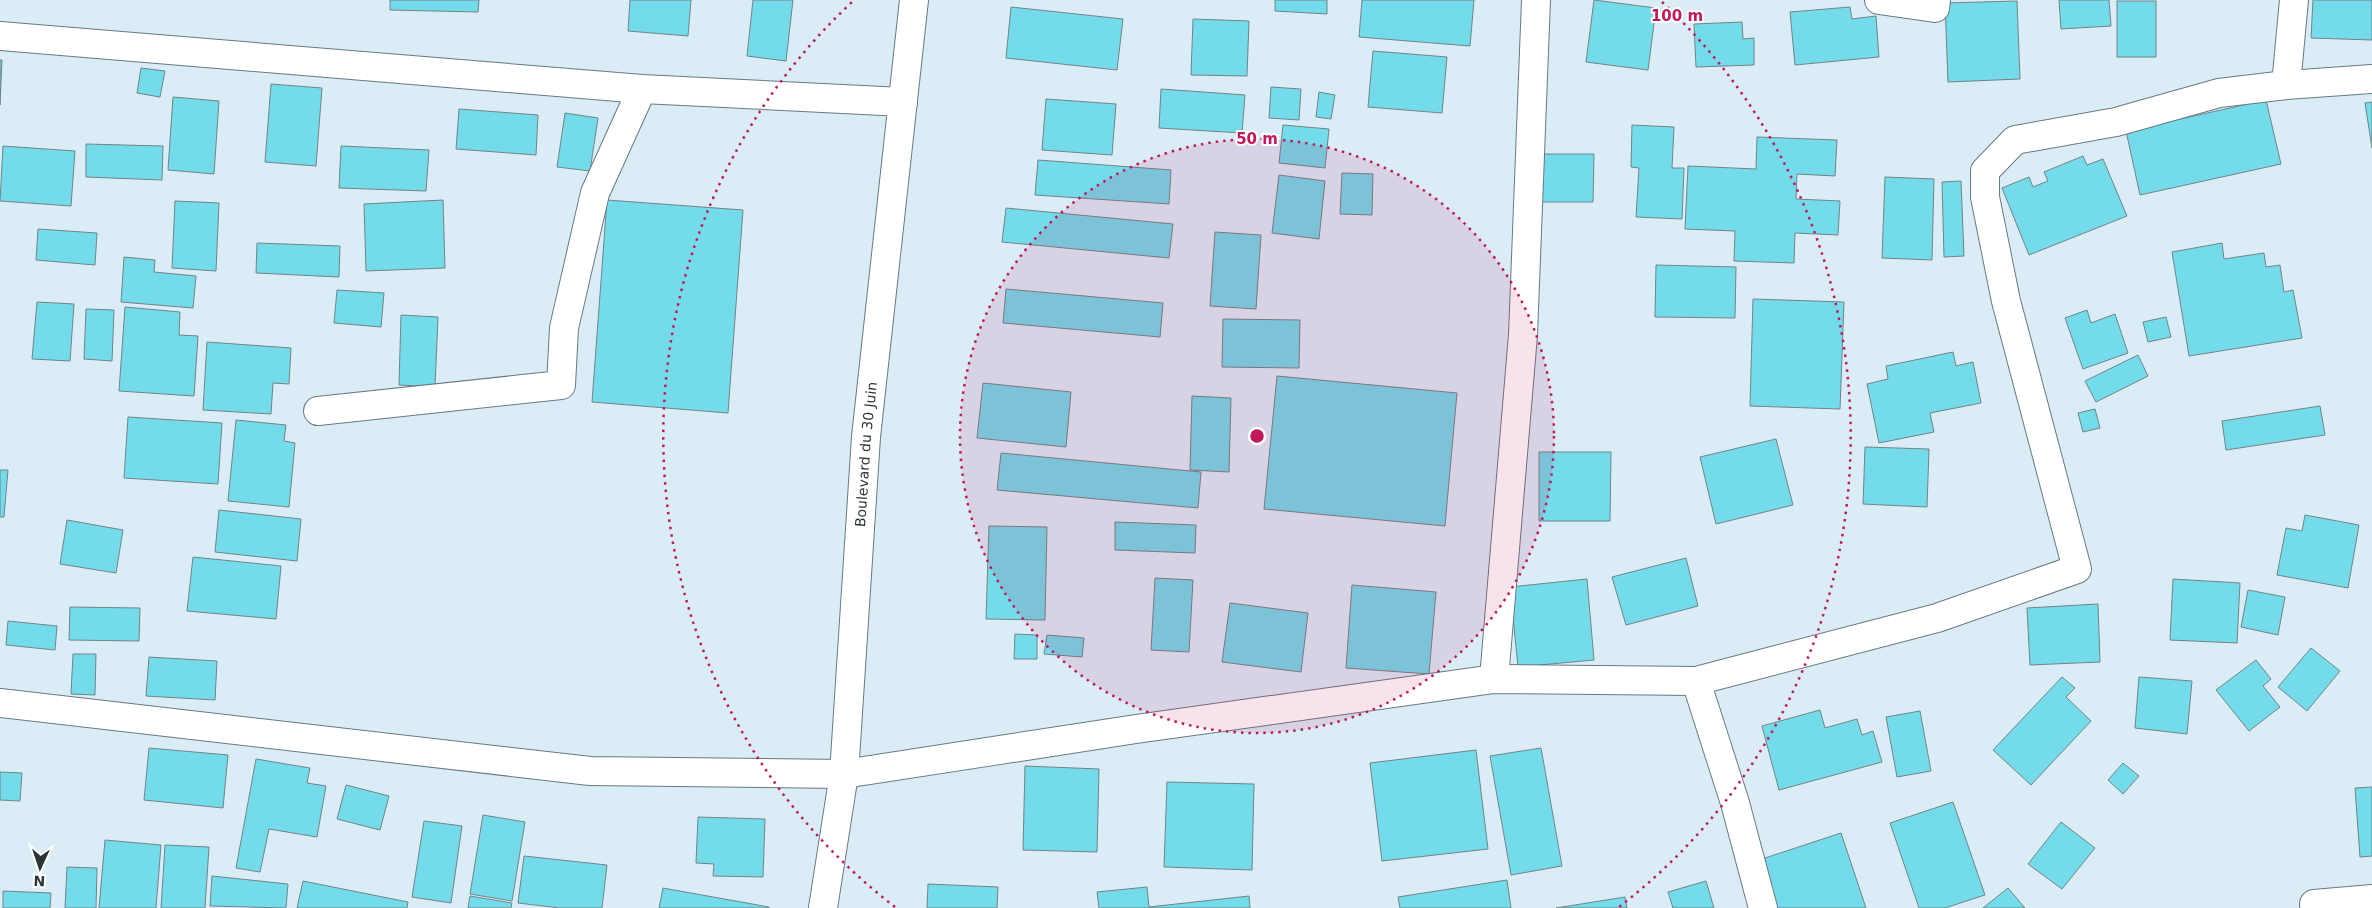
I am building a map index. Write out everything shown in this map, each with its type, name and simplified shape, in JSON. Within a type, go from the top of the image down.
[{"type":"street","name":"Boulevard du 30 Juin","points":[[823,908],[844,774],[866,437],[914,0]]},
{"type":"street","points":[[1494,679],[1523,335],[1536,0]]},
{"type":"street","points":[[1879,0],[1935,8],[1936,0]]},
{"type":"street","points":[[2286,85],[2294,0]]},
{"type":"street","points":[[0,36],[642,89],[903,102]]},
{"type":"street","points":[[0,703],[590,771],[844,774],[1136,729],[1494,679],[1696,681],[1937,618],[2077,569],[2006,301],[1984,197],[1985,171],[2015,140],[2116,122],[2219,93],[2286,85],[2372,79]]},
{"type":"street","points":[[318,411],[561,385],[564,328],[594,193],[642,89]]},
{"type":"street","points":[[1696,681],[1735,804],[1763,908]]},
{"type":"street","points":[[2314,904],[2372,898]]},
{"type":"building","points":[[390,0],[479,0],[478,12],[390,10]]},
{"type":"building","points":[[630,0],[691,0],[688,36],[628,31]]},
{"type":"building","points":[[753,0],[793,0],[786,61],[747,56]]},
{"type":"building","points":[[1275,0],[1327,0],[1327,14],[1275,11]]},
{"type":"building","points":[[1362,0],[1474,0],[1470,46],[1359,37]]},
{"type":"building","points":[[1594,0],[1656,8],[1648,70],[1586,62]]},
{"type":"building","points":[[2059,0],[2109,0],[2111,26],[2061,29]]},
{"type":"building","points":[[2313,0],[2372,0],[2372,40],[2311,38]]},
{"type":"building","points":[[2017,1],[2020,79],[1948,82],[1945,3]]},
{"type":"building","points":[[2117,1],[2156,1],[2156,57],[2117,57]]},
{"type":"building","points":[[1011,7],[1123,19],[1117,70],[1006,58]]},
{"type":"building","points":[[1850,7],[1852,19],[1876,16],[1879,57],[1795,65],[1790,12]]},
{"type":"building","points":[[1193,19],[1249,21],[1247,76],[1191,75]]},
{"type":"building","points":[[1742,22],[1743,39],[1754,38],[1754,65],[1696,67],[1694,24]]},
{"type":"building","points":[[1373,51],[1447,57],[1442,113],[1368,107]]},
{"type":"building","points":[[0,60],[2,60],[0,105]]},
{"type":"building","points":[[141,68],[165,71],[160,97],[137,93]]},
{"type":"building","points":[[271,84],[322,88],[316,166],[265,162]]},
{"type":"building","points":[[1271,87],[1301,89],[1299,120],[1269,118]]},
{"type":"building","points":[[1161,89],[1245,95],[1242,133],[1159,128]]},
{"type":"building","points":[[1319,92],[1335,95],[1331,119],[1316,117]]},
{"type":"building","points":[[173,97],[219,101],[214,174],[168,170]]},
{"type":"building","points":[[1046,99],[1116,104],[1112,155],[1042,150]]},
{"type":"building","points":[[2266,100],[2281,164],[2140,195],[2126,131]]},
{"type":"building","points":[[2372,102],[2372,148],[2365,103]]},
{"type":"building","points":[[459,109],[538,115],[536,155],[456,149]]},
{"type":"building","points":[[565,113],[598,118],[590,171],[557,167]]},
{"type":"building","points":[[1283,125],[1329,129],[1325,168],[1279,163]]},
{"type":"building","points":[[1632,125],[1674,127],[1672,168],[1684,168],[1682,219],[1636,217],[1639,168],[1631,167]]},
{"type":"building","points":[[1757,137],[1837,140],[1835,176],[1797,174],[1796,199],[1840,201],[1838,235],[1795,233],[1794,263],[1734,261],[1735,231],[1685,229],[1688,166],[1756,169]]},
{"type":"building","points":[[86,144],[163,146],[162,180],[86,177]]},
{"type":"building","points":[[3,146],[75,151],[71,206],[0,201]]},
{"type":"building","points":[[341,146],[429,150],[426,191],[339,188]]},
{"type":"building","points":[[1539,154],[1594,154],[1593,202],[1539,202]]},
{"type":"building","points":[[2083,156],[2087,165],[2103,159],[2127,216],[2029,255],[2002,188],[2029,177],[2033,187],[2048,181],[2044,172]]},
{"type":"building","points":[[1038,160],[1171,170],[1169,204],[1035,195]]},
{"type":"building","points":[[1342,173],[1373,174],[1372,215],[1340,214]]},
{"type":"building","points":[[1279,175],[1325,181],[1319,239],[1272,233]]},
{"type":"building","points":[[1885,177],[1934,179],[1932,260],[1882,258]]},
{"type":"building","points":[[1961,181],[1964,256],[1944,257],[1942,182]]},
{"type":"building","points":[[443,200],[445,268],[366,271],[364,204]]},
{"type":"building","points":[[607,200],[743,210],[728,413],[592,402]]},
{"type":"building","points":[[175,201],[219,203],[216,271],[172,268]]},
{"type":"building","points":[[1006,208],[1173,224],[1169,258],[1002,242]]},
{"type":"building","points":[[38,229],[97,233],[95,265],[36,260]]},
{"type":"building","points":[[1215,232],[1261,235],[1256,309],[1210,306]]},
{"type":"building","points":[[257,243],[340,246],[339,277],[256,273]]},
{"type":"building","points":[[2222,243],[2224,259],[2264,253],[2266,267],[2280,265],[2284,292],[2293,290],[2302,338],[2189,356],[2172,252]]},
{"type":"building","points":[[124,257],[155,260],[154,272],[196,276],[193,308],[121,302]]},
{"type":"building","points":[[1656,265],[1736,267],[1735,318],[1655,317]]},
{"type":"building","points":[[1006,289],[1163,303],[1160,337],[1003,323]]},
{"type":"building","points":[[337,290],[384,293],[381,327],[334,323]]},
{"type":"building","points":[[1753,299],[1844,302],[1840,409],[1750,406]]},
{"type":"building","points":[[37,302],[74,304],[70,361],[32,359]]},
{"type":"building","points":[[125,307],[180,312],[179,335],[198,336],[194,396],[119,391]]},
{"type":"building","points":[[86,309],[114,310],[112,361],[84,359]]},
{"type":"building","points":[[2087,310],[2091,323],[2115,314],[2128,353],[2083,369],[2065,318]]},
{"type":"building","points":[[401,315],[438,317],[435,387],[399,385]]},
{"type":"building","points":[[2166,317],[2171,337],[2148,342],[2143,322]]},
{"type":"building","points":[[1223,319],[1300,320],[1299,368],[1222,367]]},
{"type":"building","points":[[207,342],[291,348],[289,384],[273,383],[271,414],[203,410]]},
{"type":"building","points":[[1953,352],[1956,366],[1973,362],[1981,403],[1930,413],[1934,432],[1879,443],[1867,384],[1888,379],[1886,366]]},
{"type":"building","points":[[2138,355],[2148,376],[2096,402],[2085,381]]},
{"type":"building","points":[[1277,376],[1457,393],[1445,526],[1264,509]]},
{"type":"building","points":[[983,383],[1071,392],[1066,447],[977,438]]},
{"type":"building","points":[[1192,396],[1231,398],[1229,472],[1190,470]]},
{"type":"building","points":[[2320,406],[2325,435],[2226,450],[2222,421]]},
{"type":"building","points":[[2095,409],[2100,428],[2083,432],[2078,413]]},
{"type":"building","points":[[128,417],[222,423],[218,484],[124,478]]},
{"type":"building","points":[[236,420],[286,425],[284,441],[295,443],[289,507],[228,501]]},
{"type":"building","points":[[1776,439],[1793,505],[1716,524],[1700,457]]},
{"type":"building","points":[[1865,447],[1929,449],[1927,507],[1863,504]]},
{"type":"building","points":[[1539,452],[1611,452],[1610,521],[1539,521]]},
{"type":"building","points":[[1001,453],[1201,472],[1198,508],[997,490]]},
{"type":"building","points":[[0,470],[8,470],[4,517],[0,517]]},
{"type":"building","points":[[219,510],[301,519],[297,561],[215,552]]},
{"type":"building","points":[[2305,515],[2359,525],[2348,588],[2277,575],[2286,528],[2302,531]]},
{"type":"building","points":[[67,520],[123,530],[116,573],[60,564]]},
{"type":"building","points":[[1115,522],[1196,525],[1195,553],[1115,550]]},
{"type":"building","points":[[989,526],[1047,527],[1045,620],[986,619]]},
{"type":"building","points":[[193,557],[281,566],[276,619],[187,611]]},
{"type":"building","points":[[1686,558],[1698,606],[1626,625],[1612,577]]},
{"type":"building","points":[[1155,578],[1193,580],[1189,652],[1151,650]]},
{"type":"building","points":[[1587,579],[1594,660],[1518,667],[1510,587]]},
{"type":"building","points":[[2173,579],[2240,583],[2237,643],[2170,640]]},
{"type":"building","points":[[1352,585],[1436,592],[1429,674],[1346,668]]},
{"type":"building","points":[[2248,590],[2285,597],[2278,635],[2241,627]]},
{"type":"building","points":[[1230,603],[1308,613],[1301,672],[1222,662]]},
{"type":"building","points":[[2098,604],[2100,662],[2030,665],[2027,608]]},
{"type":"building","points":[[70,607],[140,608],[139,641],[69,640]]},
{"type":"building","points":[[8,621],[57,626],[55,650],[6,645]]},
{"type":"building","points":[[1015,634],[1037,635],[1037,659],[1014,659]]},
{"type":"building","points":[[1047,635],[1084,638],[1082,657],[1044,654]]},
{"type":"building","points":[[2311,648],[2340,671],[2307,711],[2278,687]]},
{"type":"building","points":[[73,654],[96,654],[95,695],[71,694]]},
{"type":"building","points":[[149,657],[217,661],[215,700],[146,696]]},
{"type":"building","points":[[2256,660],[2271,679],[2263,686],[2280,707],[2249,731],[2216,690]]},
{"type":"building","points":[[2062,677],[2075,688],[2066,697],[2091,721],[2031,785],[1993,750]]},
{"type":"building","points":[[2139,677],[2192,681],[2187,734],[2135,728]]},
{"type":"building","points":[[1820,710],[1825,728],[1857,719],[1862,735],[1873,731],[1882,762],[1779,790],[1762,726]]},
{"type":"building","points":[[1920,711],[1931,771],[1897,777],[1886,717]]},
{"type":"building","points":[[149,748],[228,755],[223,808],[144,800]]},
{"type":"building","points":[[1541,748],[1562,866],[1511,875],[1490,756]]},
{"type":"building","points":[[1476,750],[1488,849],[1382,861],[1370,763]]},
{"type":"building","points":[[256,759],[310,768],[307,783],[326,786],[317,837],[269,829],[260,872],[236,868]]},
{"type":"building","points":[[2123,763],[2139,776],[2123,794],[2108,780]]},
{"type":"building","points":[[1025,766],[1099,769],[1097,852],[1023,850]]},
{"type":"building","points":[[0,772],[22,773],[20,801],[0,800]]},
{"type":"building","points":[[1167,782],[1254,784],[1252,870],[1164,867]]},
{"type":"building","points":[[346,785],[389,796],[380,830],[337,819]]},
{"type":"building","points":[[2372,787],[2372,856],[2360,857],[2355,788]]},
{"type":"building","points":[[1953,802],[1985,895],[1945,908],[1919,908],[1890,823]]},
{"type":"building","points":[[483,815],[525,822],[512,901],[470,894]]},
{"type":"building","points":[[698,817],[765,819],[763,877],[713,876],[714,864],[696,863]]},
{"type":"building","points":[[424,821],[462,826],[451,903],[412,897]]},
{"type":"building","points":[[2061,822],[2095,848],[2062,889],[2028,864]]},
{"type":"building","points":[[1841,833],[1866,908],[1771,908],[1756,861]]},
{"type":"building","points":[[105,840],[161,845],[156,908],[99,908]]},
{"type":"building","points":[[165,845],[209,847],[205,908],[161,908]]},
{"type":"building","points":[[524,856],[607,865],[602,908],[560,908],[518,903]]},
{"type":"building","points":[[67,867],[97,868],[96,908],[65,908]]},
{"type":"building","points":[[212,876],[288,884],[286,908],[210,906]]},
{"type":"building","points":[[1507,880],[1511,908],[1400,908],[1398,897]]},
{"type":"building","points":[[303,881],[408,902],[407,908],[297,908]]},
{"type":"building","points":[[1706,881],[1714,908],[1673,908],[1668,892]]},
{"type":"building","points":[[928,884],[998,887],[997,908],[927,908]]},
{"type":"building","points":[[1147,887],[1149,907],[1249,896],[1250,908],[1099,908],[1097,892]]},
{"type":"building","points":[[663,888],[769,907],[769,908],[659,908]]},
{"type":"building","points":[[2008,888],[2025,908],[1983,908]]},
{"type":"building","points":[[3,891],[51,893],[50,908],[3,908]]},
{"type":"building","points":[[470,896],[512,903],[511,908],[468,908]]},
{"type":"building","points":[[1625,897],[1627,908],[1556,908]]}]
